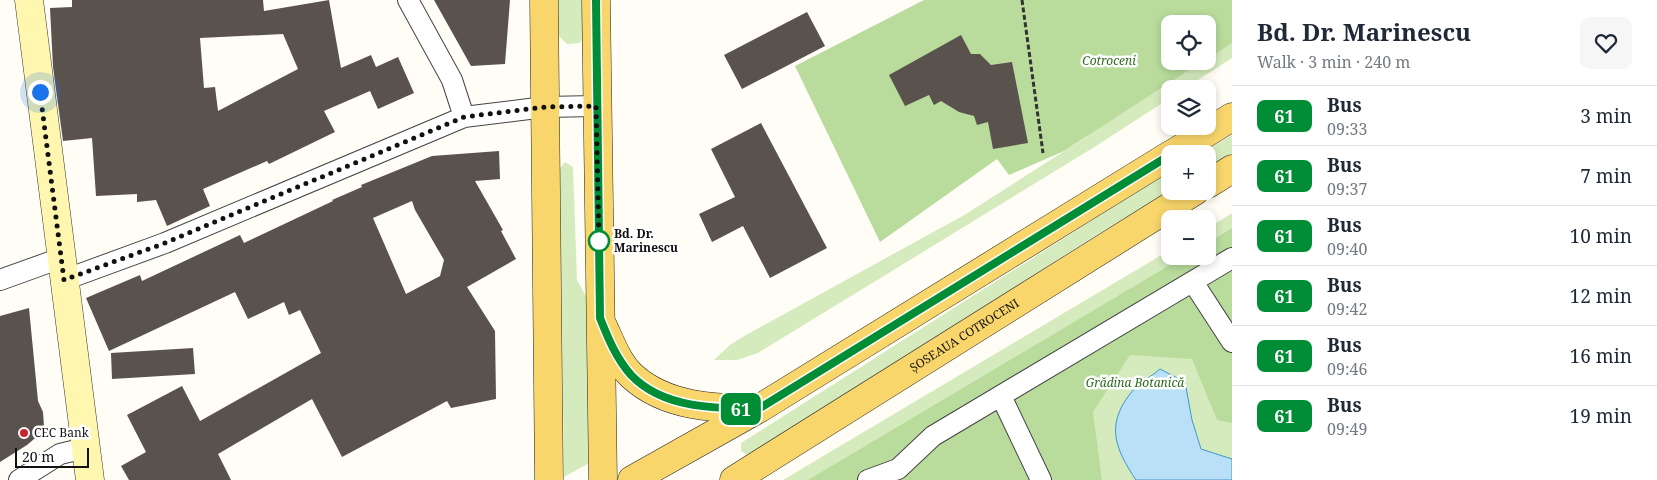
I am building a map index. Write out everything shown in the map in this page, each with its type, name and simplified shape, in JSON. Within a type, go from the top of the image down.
[{"type":"main road","points":[[544,0],[549,480]]},
{"type":"main road","points":[[596,0],[596,106],[603,480]]},
{"type":"main road","points":[[1185,145],[1232,116]]},
{"type":"main road","points":[[632,480],[760,408],[1161,160]]},
{"type":"main road","points":[[1216,179],[1232,169]]},
{"type":"main road","name":"ȘOSEAUA COTROCENI","points":[[734,480],[1181,200]]},
{"type":"main road","points":[[600,318],[616,354],[632,376],[656,392],[684,403],[706,407],[760,408]]},
{"type":"street","points":[[29,0],[90,480]]},
{"type":"street","points":[[408,0],[452,80],[464,117]]},
{"type":"street","points":[[0,280],[63,269],[165,243],[464,117],[545,107],[596,106]]},
{"type":"street","points":[[868,480],[898,469],[933,436],[1232,258]]},
{"type":"street","points":[[1193,282],[1232,342]]},
{"type":"street","points":[[1001,396],[1041,480]]},
{"type":"street","points":[[19,480],[60,454],[85,448]]},
{"type":"path","points":[[1022,0],[1043,152]]},
{"type":"green space","points":[[558,0],[586,0],[586,33],[580,43],[567,44],[559,36]]},
{"type":"green space","points":[[924,0],[1232,0],[1232,43],[1216,54],[1216,15],[1161,15],[1161,70],[1189,70],[1174,80],[1161,80],[1161,88],[1064,151],[1009,175],[997,159],[880,242],[795,66]]},
{"type":"green space","name":"Cotroceni","points":[[1232,0],[1232,58],[1216,68],[1216,15],[1161,15],[1161,70],[1213,70],[1198,80],[1161,80],[1161,104],[1096,146],[758,353],[737,360],[714,360],[731,344],[746,335],[966,214],[1088,136],[1010,35]]},
{"type":"green space","points":[[1232,135],[1232,154],[1216,163],[1215,145]]},
{"type":"green space","points":[[565,162],[573,167],[577,280],[590,304],[593,461],[564,477],[560,168]]},
{"type":"green space","points":[[1161,177],[1161,196],[748,455],[741,451],[741,443]]},
{"type":"green space","name":"Grădina Botanică","points":[[1232,213],[1232,480],[783,480],[1161,255],[1161,265],[1216,265],[1216,223]]},
{"type":"green space","name":"Grădina Botanică","points":[[1232,228],[1232,423],[1217,420],[1192,359],[1130,355],[1093,412],[1102,480],[808,480],[1170,265],[1216,265],[1216,238]]},
{"type":"water","points":[[1160,369],[1185,382],[1192,420],[1201,449],[1232,459],[1232,480],[1136,480],[1123,458],[1116,438],[1118,417],[1122,406],[1133,390]]},
{"type":"building","points":[[72,0],[263,0],[264,11],[329,0],[341,68],[371,55],[376,67],[398,57],[414,93],[378,109],[370,91],[324,111],[335,132],[269,164],[267,161],[203,189],[210,206],[167,226],[156,200],[137,202],[137,194],[96,196],[92,138],[63,141],[53,67],[50,8],[72,7]],"holes":[[[283,34],[298,69],[218,111],[215,87],[204,88],[200,38]]]},
{"type":"building","points":[[434,0],[510,0],[505,64],[471,66]]},
{"type":"building","points":[[807,12],[825,46],[742,89],[724,55]]},
{"type":"building","points":[[961,35],[971,54],[980,54],[991,65],[1012,62],[1028,143],[993,149],[988,122],[977,125],[974,116],[959,112],[941,101],[934,105],[929,95],[905,106],[889,75]]},
{"type":"building","points":[[761,123],[827,248],[770,278],[743,226],[712,242],[699,214],[735,197],[711,149]]},
{"type":"building","points":[[499,151],[500,179],[475,181],[503,230],[501,231],[516,259],[467,287],[495,331],[496,399],[451,408],[447,401],[342,457],[312,399],[218,454],[231,480],[129,480],[121,466],[146,452],[127,415],[182,386],[200,421],[321,353],[300,310],[289,315],[284,302],[248,319],[235,292],[109,351],[86,298],[140,275],[142,281],[240,235],[244,243],[362,187],[361,185],[432,156]],"holes":[[[412,201],[415,210],[444,260],[440,276],[406,294],[373,218]]]},
{"type":"building","points":[[29,308],[38,401],[43,412],[44,426],[40,434],[27,445],[0,462],[0,316]]},
{"type":"building","points":[[193,348],[195,374],[112,379],[111,353]]},
{"type":"bus line","name":"61","points":[[596,0],[600,318],[616,354],[632,376],[656,392],[684,403],[728,409],[760,408],[1161,161]]},
{"type":"place","name":"Bd. Dr. Marinescu","points":[[599,241]]},
{"type":"place","name":"CEC Bank","points":[[24,433]]},
{"type":"route","points":[[40,92],[64,280],[93,271],[165,243],[464,117],[545,107],[596,106],[599,241]]}]
